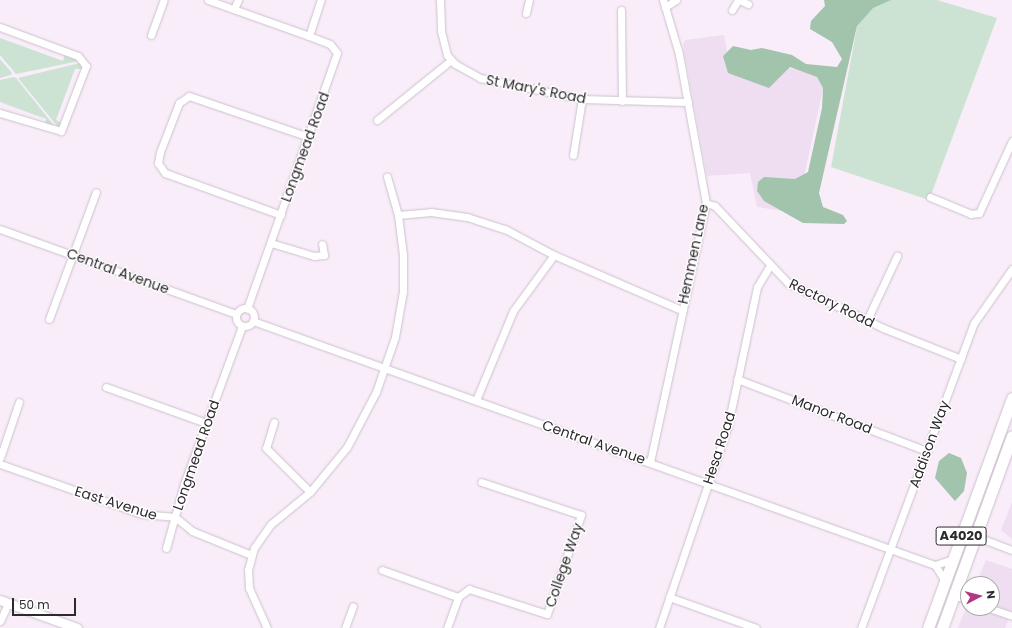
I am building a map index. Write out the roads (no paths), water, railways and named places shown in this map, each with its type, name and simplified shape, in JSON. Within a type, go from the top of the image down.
[{"type":"main road","name":"A4020","points":[[928,628],[1012,398]]},
{"type":"main road","name":"A4020","points":[[942,628],[1012,436]]},
{"type":"street","points":[[152,35],[164,0]]},
{"type":"street","name":"Longmead Road","points":[[208,0],[333,46],[337,57],[247,309]]},
{"type":"street","points":[[234,9],[238,0]]},
{"type":"street","points":[[309,36],[321,0]]},
{"type":"street","points":[[377,120],[451,60],[441,32],[440,0]]},
{"type":"street","points":[[526,14],[529,0]]},
{"type":"street","points":[[664,3],[676,0]]},
{"type":"street","points":[[732,10],[739,0],[748,4]]},
{"type":"street","name":"Hemmen Lane","points":[[650,462],[681,310],[706,203],[688,102],[664,3]]},
{"type":"street","points":[[621,10],[622,101]]},
{"type":"street","points":[[0,27],[78,56],[86,66],[60,132],[0,113]]},
{"type":"street","name":"St Mary's Road","points":[[451,60],[488,80],[582,99],[688,102]]},
{"type":"street","points":[[281,215],[165,172],[158,163],[160,152],[179,103],[189,96],[309,137]]},
{"type":"street","points":[[573,155],[582,99]]},
{"type":"street","points":[[930,197],[977,214],[1012,141]]},
{"type":"street","points":[[267,628],[249,588],[251,555],[270,524],[310,492],[353,436],[385,368],[403,291],[398,215],[387,178]]},
{"type":"street","points":[[50,319],[96,192]]},
{"type":"street","name":"Rectory Road","points":[[706,203],[715,206],[769,266],[791,285],[867,320],[961,359]]},
{"type":"street","points":[[398,215],[431,212],[467,217],[505,229],[554,256],[681,310]]},
{"type":"street","name":"Central Avenue","points":[[0,229],[236,314]]},
{"type":"street","points":[[271,243],[314,256],[324,255],[322,244]]},
{"type":"street","points":[[476,400],[510,316],[554,256]]},
{"type":"street","points":[[867,320],[897,256]]},
{"type":"street","name":"Hesa Road","points":[[659,628],[707,483],[728,425],[757,287],[769,266]]},
{"type":"street","name":"Addison Way","points":[[861,628],[978,314],[1012,269]]},
{"type":"street","points":[[247,309],[253,313],[253,321],[242,326],[236,321],[236,314],[247,309]]},
{"type":"street","name":"Central Avenue","points":[[253,321],[935,565]]},
{"type":"street","name":"Longmead Road","points":[[166,548],[206,423],[242,326]]},
{"type":"street","name":"Manor Road","points":[[737,379],[927,451]]},
{"type":"street","points":[[106,387],[206,423]]},
{"type":"street","points":[[0,458],[19,402]]},
{"type":"street","points":[[274,422],[266,448],[310,492]]},
{"type":"street","name":"East Avenue","points":[[0,464],[142,514],[175,517],[192,531],[251,555]]},
{"type":"street","name":"College Way","points":[[458,597],[472,589],[547,614],[581,515],[481,482]]},
{"type":"street","points":[[976,536],[1012,550]]},
{"type":"street","points":[[945,581],[935,565],[953,559]]},
{"type":"street","points":[[382,570],[458,597],[448,628]]},
{"type":"street","points":[[954,595],[960,597]]},
{"type":"street","points":[[670,597],[756,628]]},
{"type":"street","points":[[0,621],[4,602],[78,628]]},
{"type":"street","points":[[345,628],[353,606]]},
{"type":"street","points":[[1000,612],[1012,616]]}]
